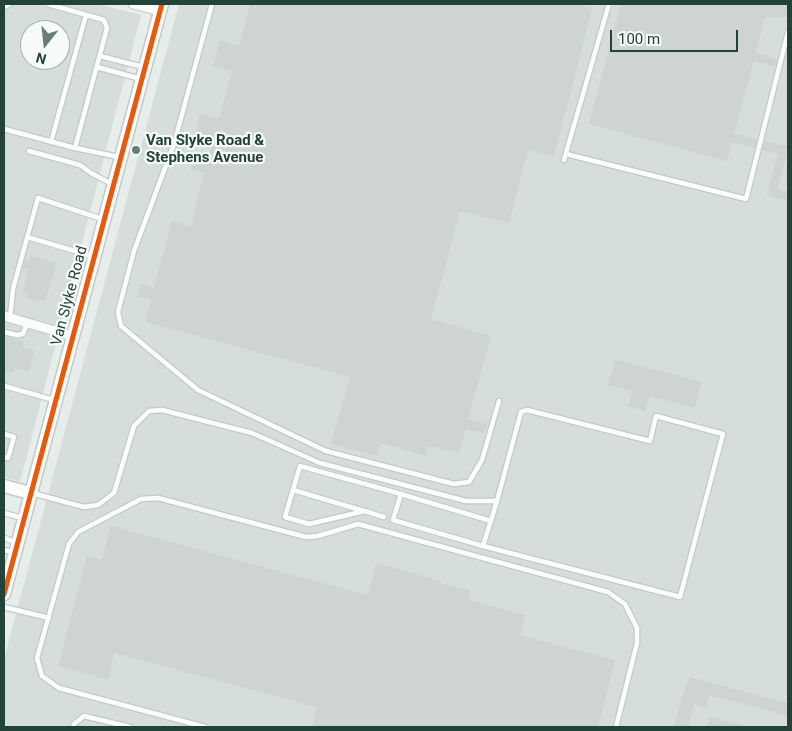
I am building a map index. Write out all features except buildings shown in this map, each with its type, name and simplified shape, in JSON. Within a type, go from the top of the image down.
[{"type":"street","points":[[133,4],[161,7]]},
{"type":"street","name":"Van Slyke Road","points":[[4,592],[12,548],[24,518],[161,7]]},
{"type":"street","points":[[7,317],[72,336]]},
{"type":"street","points":[[4,486],[30,493]]},
{"type":"lane","points":[[4,7],[10,4]]},
{"type":"lane","points":[[48,4],[104,20],[107,28],[75,148]]},
{"type":"lane","points":[[72,10],[73,4]]},
{"type":"lane","points":[[212,4],[174,144],[134,251],[118,312],[121,326],[198,390],[326,451],[454,484],[469,482],[482,460],[500,401]]},
{"type":"lane","points":[[564,160],[610,4]]},
{"type":"lane","points":[[51,142],[86,15]]},
{"type":"lane","points":[[566,154],[746,199],[788,32]]},
{"type":"lane","points":[[100,56],[143,73]]},
{"type":"lane","points":[[97,67],[143,73]]},
{"type":"lane","points":[[4,129],[75,148],[121,157]]},
{"type":"lane","points":[[29,151],[80,165],[113,185]]},
{"type":"lane","points":[[7,317],[38,198],[104,219]]},
{"type":"lane","points":[[27,237],[94,257]]},
{"type":"lane","points":[[4,332],[17,335],[23,334],[27,323]]},
{"type":"lane","points":[[4,386],[55,400]]},
{"type":"lane","points":[[30,493],[84,507],[98,505],[114,493],[134,426],[149,411],[162,410],[252,433],[320,463],[466,501],[497,501]]},
{"type":"lane","points":[[401,494],[393,520],[484,546],[680,597],[723,434],[656,416],[650,441],[527,410],[521,412],[484,546]]},
{"type":"lane","points":[[4,434],[14,437],[8,458],[4,457]]},
{"type":"lane","points":[[365,511],[309,524],[285,516],[300,466],[491,521]]},
{"type":"lane","points":[[293,490],[384,517]]},
{"type":"lane","points":[[205,727],[59,688],[42,676],[38,658],[69,544],[78,532],[141,499],[158,498],[306,537],[318,536],[358,524],[608,592],[625,604],[637,628],[637,643],[616,727]]},
{"type":"lane","points":[[4,513],[24,518]]},
{"type":"lane","points":[[4,538],[12,548]]},
{"type":"lane","points":[[4,607],[48,618]]},
{"type":"lane","points":[[73,727],[84,716],[130,727]]},
{"type":"shaded area","points":[[4,4],[98,4],[141,15],[20,482],[4,477]]},
{"type":"shaded area","points":[[179,4],[788,4],[788,727],[4,727],[4,659]]},
{"type":"cycle path","points":[[4,594],[162,4]]},
{"type":"place","name":"Van Slyke Road & Stephens Avenue","points":[[136,150]]}]
